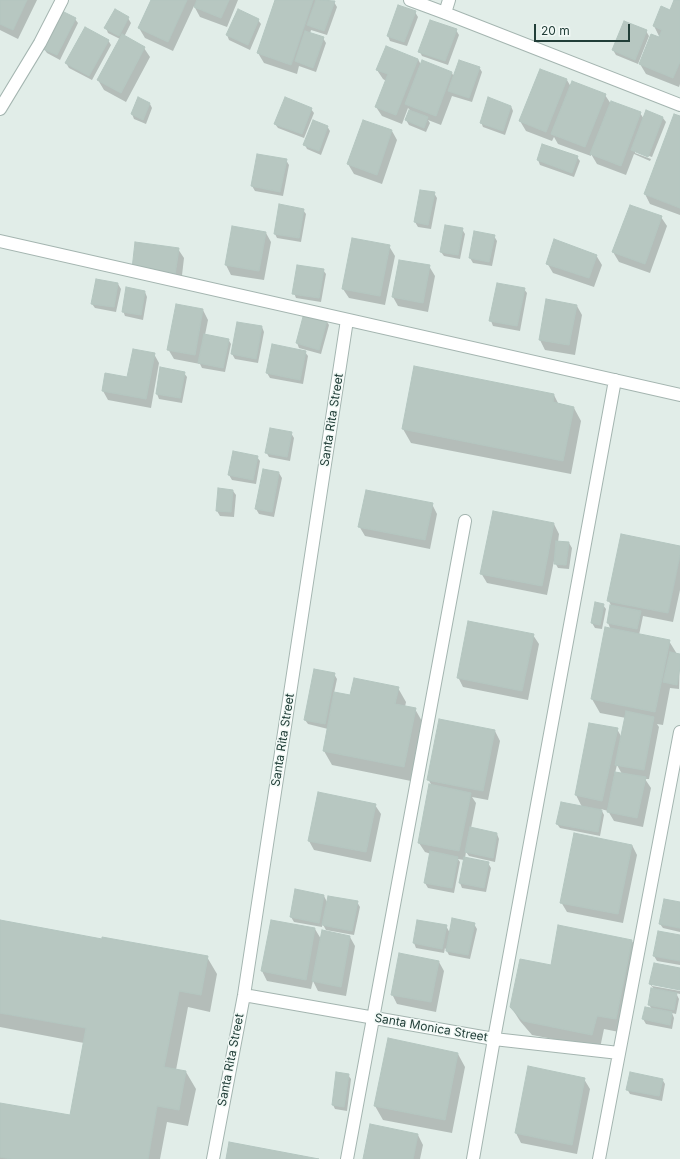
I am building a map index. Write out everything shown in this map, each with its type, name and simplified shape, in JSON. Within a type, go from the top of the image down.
[{"type":"street","points":[[0,109],[40,43],[62,0]]},
{"type":"street","points":[[410,0],[680,105]]},
{"type":"street","points":[[445,13],[449,0]]},
{"type":"street","points":[[0,241],[680,395]]},
{"type":"street","name":"Santa Rita Street","points":[[213,1159],[244,994],[347,320]]},
{"type":"street","points":[[473,1159],[615,380]]},
{"type":"street","points":[[347,1159],[372,1017],[465,521]]},
{"type":"street","points":[[599,1159],[680,732]]},
{"type":"street","name":"Santa Monica Street","points":[[244,994],[494,1039],[619,1053]]},
{"type":"building","points":[[0,0],[27,0],[13,30],[0,24]]},
{"type":"building","points":[[151,0],[187,0],[168,42],[138,28]]},
{"type":"building","points":[[197,0],[229,0],[221,18],[194,7]]},
{"type":"building","points":[[275,0],[313,0],[291,65],[257,53]]},
{"type":"building","points":[[316,0],[335,1],[324,31],[307,25]]},
{"type":"building","points":[[674,0],[680,0],[680,62],[673,78],[639,64],[651,34],[659,37],[662,30],[653,26],[661,6],[670,10]]},
{"type":"building","points":[[398,5],[416,11],[404,42],[387,36]]},
{"type":"building","points":[[115,9],[129,17],[119,36],[104,28]]},
{"type":"building","points":[[238,9],[259,19],[248,45],[226,35]]},
{"type":"building","points":[[62,11],[76,18],[57,55],[43,49]]},
{"type":"building","points":[[430,20],[457,29],[445,61],[418,52]]},
{"type":"building","points":[[624,21],[647,30],[635,60],[612,50]]},
{"type":"building","points":[[85,27],[109,40],[89,76],[65,63]]},
{"type":"building","points":[[305,31],[324,37],[313,68],[295,61]]},
{"type":"building","points":[[122,34],[145,47],[121,93],[97,80]]},
{"type":"building","points":[[386,46],[418,59],[396,115],[375,107],[388,74],[376,70]]},
{"type":"building","points":[[422,60],[452,72],[436,116],[405,104]]},
{"type":"building","points":[[459,60],[480,67],[469,98],[448,91]]},
{"type":"building","points":[[540,69],[567,79],[546,132],[519,121]]},
{"type":"building","points":[[572,81],[606,94],[585,147],[551,134]]},
{"type":"building","points":[[138,97],[150,103],[143,120],[131,114]]},
{"type":"building","points":[[285,97],[312,108],[302,134],[274,124]]},
{"type":"building","points":[[488,97],[511,106],[503,131],[480,123]]},
{"type":"building","points":[[611,101],[641,112],[621,166],[590,154]]},
{"type":"building","points":[[409,110],[428,117],[424,128],[405,120]]},
{"type":"building","points":[[646,110],[663,117],[648,157],[631,150]]},
{"type":"building","points":[[674,114],[680,116],[680,208],[644,194]]},
{"type":"building","points":[[313,120],[328,126],[319,151],[303,145]]},
{"type":"building","points":[[363,120],[392,130],[377,175],[347,164]]},
{"type":"building","points":[[542,144],[578,156],[572,173],[537,160]]},
{"type":"building","points":[[257,154],[287,159],[280,192],[251,186]]},
{"type":"building","points":[[420,190],[435,192],[428,225],[414,222]]},
{"type":"building","points":[[279,204],[304,209],[299,238],[274,234]]},
{"type":"building","points":[[630,205],[662,216],[645,264],[612,252]]},
{"type":"building","points":[[445,225],[463,228],[458,255],[440,252]]},
{"type":"building","points":[[232,226],[266,232],[259,271],[225,265]]},
{"type":"building","points":[[474,231],[495,235],[489,262],[469,258]]},
{"type":"building","points":[[352,238],[390,245],[380,296],[342,289]]},
{"type":"building","points":[[554,239],[597,255],[589,278],[546,264]]},
{"type":"building","points":[[135,242],[179,248],[175,275],[132,269]]},
{"type":"building","points":[[399,260],[430,265],[423,303],[392,297]]},
{"type":"building","points":[[297,265],[324,269],[319,298],[292,294]]},
{"type":"building","points":[[96,279],[118,283],[114,307],[91,304]]},
{"type":"building","points":[[497,283],[525,288],[517,326],[489,321]]},
{"type":"building","points":[[126,287],[145,291],[141,315],[122,312]]},
{"type":"building","points":[[546,299],[577,305],[569,345],[539,340]]},
{"type":"building","points":[[176,304],[203,309],[195,355],[167,350]]},
{"type":"building","points":[[304,313],[327,320],[319,350],[296,343]]},
{"type":"building","points":[[237,322],[262,326],[256,359],[231,354]]},
{"type":"building","points":[[204,334],[229,339],[223,368],[198,363]]},
{"type":"building","points":[[272,344],[306,351],[300,380],[266,373]]},
{"type":"building","points":[[133,349],[155,353],[146,399],[102,391],[105,373],[127,377]]},
{"type":"building","points":[[414,366],[554,394],[553,402],[574,407],[563,461],[402,429]]},
{"type":"building","points":[[160,367],[185,372],[180,398],[156,394]]},
{"type":"building","points":[[270,428],[292,432],[287,457],[265,453]]},
{"type":"building","points":[[233,451],[258,456],[253,480],[228,475]]},
{"type":"building","points":[[263,469],[279,472],[272,512],[255,509]]},
{"type":"building","points":[[218,488],[233,490],[231,512],[216,511]]},
{"type":"building","points":[[366,490],[433,503],[425,540],[358,527]]},
{"type":"building","points":[[493,511],[554,523],[542,586],[480,574]]},
{"type":"building","points":[[621,534],[680,546],[680,555],[668,613],[607,601]]},
{"type":"building","points":[[556,541],[569,542],[566,565],[554,564]]},
{"type":"building","points":[[595,602],[604,604],[600,625],[591,623]]},
{"type":"building","points":[[610,605],[641,611],[637,629],[607,623]]},
{"type":"building","points":[[468,621],[534,634],[522,691],[457,678]]},
{"type":"building","points":[[605,627],[670,640],[655,712],[591,699]]},
{"type":"building","points":[[670,652],[680,654],[680,667],[677,685],[663,682]]},
{"type":"building","points":[[314,669],[335,673],[325,724],[304,720]]},
{"type":"building","points":[[354,678],[399,687],[395,704],[416,708],[404,767],[323,751],[334,692],[350,695]]},
{"type":"building","points":[[626,711],[654,717],[644,770],[615,765]]},
{"type":"building","points":[[439,719],[495,730],[483,791],[427,780]]},
{"type":"building","points":[[589,723],[618,728],[602,801],[575,795]]},
{"type":"building","points":[[615,772],[646,777],[637,818],[607,812]]},
{"type":"building","points":[[429,784],[471,793],[459,851],[418,843]]},
{"type":"building","points":[[318,792],[376,804],[366,852],[308,841]]},
{"type":"building","points":[[561,802],[602,810],[598,832],[556,824]]},
{"type":"building","points":[[470,827],[497,833],[493,858],[465,852]]},
{"type":"building","points":[[574,833],[632,845],[618,914],[560,903]]},
{"type":"building","points":[[430,851],[458,857],[452,888],[424,883]]},
{"type":"building","points":[[464,857],[489,862],[484,888],[459,883]]},
{"type":"building","points":[[295,889],[324,895],[319,923],[290,917]]},
{"type":"building","points":[[328,896],[358,901],[352,931],[322,925]]},
{"type":"building","points":[[664,899],[680,902],[680,928],[659,924]]},
{"type":"building","points":[[452,918],[475,923],[468,955],[446,951]]},
{"type":"building","points":[[0,920],[102,939],[102,937],[208,956],[201,995],[179,991],[164,1067],[186,1071],[179,1110],[157,1106],[148,1159],[12,1159],[0,1157],[0,1103],[70,1115],[86,1028],[0,1013]]},
{"type":"building","points":[[271,920],[315,928],[306,980],[261,971]]},
{"type":"building","points":[[417,920],[447,925],[442,949],[413,943]]},
{"type":"building","points":[[558,925],[632,940],[616,1019],[597,1016],[592,1035],[523,1021],[510,1007],[520,959],[551,965]]},
{"type":"building","points":[[322,930],[350,936],[341,987],[312,981]]},
{"type":"building","points":[[658,931],[680,935],[680,961],[653,956]]},
{"type":"building","points":[[399,953],[439,961],[431,1002],[391,995]]},
{"type":"building","points":[[654,963],[680,968],[680,990],[649,984]]},
{"type":"building","points":[[651,988],[677,993],[674,1010],[648,1005]]},
{"type":"building","points":[[645,1007],[672,1012],[670,1025],[642,1019]]},
{"type":"building","points":[[388,1038],[458,1053],[445,1120],[374,1106]]},
{"type":"building","points":[[528,1066],[585,1078],[572,1145],[515,1133]]},
{"type":"building","points":[[336,1072],[349,1074],[344,1107],[332,1105]]},
{"type":"building","points":[[630,1072],[663,1079],[659,1096],[626,1090]]},
{"type":"building","points":[[370,1124],[418,1134],[413,1159],[363,1159]]},
{"type":"building","points":[[229,1142],[319,1159],[226,1159]]}]
